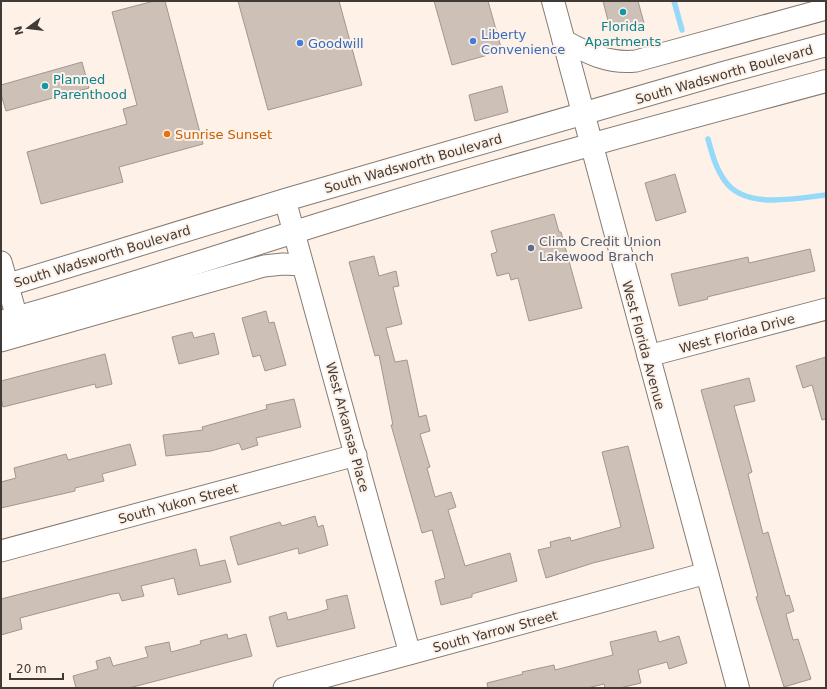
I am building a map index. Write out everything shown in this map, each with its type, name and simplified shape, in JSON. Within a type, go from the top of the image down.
[{"type":"main road","name":"West Florida Avenue","points":[[553,1],[590,145],[738,688]]},
{"type":"main road","name":"South Wadsworth Boulevard","points":[[4,286],[285,200],[826,45]]},
{"type":"main road","points":[[9,320],[590,145],[826,80]]},
{"type":"street","points":[[563,40],[600,58],[627,62],[649,58],[788,10],[826,8]]},
{"type":"street","name":"West Arkansas Place","points":[[285,200],[410,654]]},
{"type":"street","points":[[1,262],[9,320]]},
{"type":"street","points":[[1,341],[264,266],[283,264],[303,265]]},
{"type":"street","name":"West Florida Drive","points":[[648,356],[826,309]]},
{"type":"street","name":"South Yukon Street","points":[[1,551],[356,455]]},
{"type":"street","name":"South Yarrow Street","points":[[284,688],[707,573]]},
{"type":"building","points":[[154,1],[165,1],[203,144],[119,167],[123,182],[41,204],[27,152],[127,124],[123,109],[137,105],[112,12]]},
{"type":"building","name":"Goodwill","points":[[238,1],[339,1],[362,85],[268,110]]},
{"type":"building","points":[[434,1],[488,1],[502,51],[452,65]]},
{"type":"building","name":"Florida Apartments","points":[[603,1],[638,1],[644,23],[611,32]]},
{"type":"building","name":"Planned Parenthood","points":[[82,62],[89,88],[6,111],[1,94],[1,85]]},
{"type":"building","points":[[502,86],[508,112],[475,121],[469,95]]},
{"type":"building","points":[[675,174],[686,212],[656,221],[645,183]]},
{"type":"building","points":[[554,214],[559,232],[561,232],[582,308],[529,321],[518,278],[511,280],[509,273],[497,276],[491,254],[497,252],[491,231]]},
{"type":"building","points":[[810,249],[815,271],[707,297],[708,299],[679,306],[671,274],[748,257],[749,263]]},
{"type":"building","points":[[374,256],[379,276],[396,271],[399,286],[393,287],[402,324],[386,328],[395,362],[407,360],[419,417],[426,415],[430,431],[420,434],[430,467],[427,468],[435,497],[451,492],[456,507],[448,510],[465,566],[510,553],[517,581],[472,594],[472,597],[441,605],[435,581],[445,578],[432,530],[422,533],[391,425],[393,425],[379,355],[375,356],[349,262]]},
{"type":"building","points":[[266,311],[269,323],[274,322],[286,365],[265,371],[260,355],[253,357],[242,318]]},
{"type":"building","points":[[192,332],[194,338],[214,333],[219,354],[179,364],[172,337]]},
{"type":"building","points":[[105,354],[112,384],[96,388],[95,384],[3,407],[1,398],[1,381]]},
{"type":"building","points":[[826,357],[826,419],[822,420],[812,385],[803,388],[796,366]]},
{"type":"building","points":[[749,378],[755,401],[734,406],[752,472],[748,474],[763,534],[768,532],[786,596],[789,595],[794,611],[786,614],[793,640],[798,639],[811,679],[784,687],[756,597],[758,596],[701,390]]},
{"type":"building","points":[[294,399],[301,427],[256,438],[258,445],[242,450],[239,443],[211,451],[166,456],[163,435],[203,430],[202,427],[267,409],[266,405]]},
{"type":"building","points":[[130,444],[136,465],[102,474],[104,481],[75,488],[75,491],[1,508],[1,482],[16,478],[14,468],[66,454],[68,460]]},
{"type":"building","points":[[628,446],[654,548],[593,563],[546,578],[538,550],[551,547],[550,542],[570,537],[571,541],[621,527],[602,452]]},
{"type":"building","points":[[315,516],[318,527],[323,525],[328,545],[299,554],[298,548],[238,565],[230,537],[280,522],[282,526]]},
{"type":"building","points":[[196,549],[200,566],[225,560],[231,582],[178,595],[174,578],[141,586],[144,596],[122,601],[119,593],[112,594],[20,618],[22,629],[1,635],[1,599]]},
{"type":"building","points":[[347,595],[355,628],[277,647],[269,617],[286,612],[288,620],[319,612],[328,609],[326,600]]},
{"type":"building","points":[[656,631],[659,642],[679,636],[687,663],[669,669],[667,662],[638,670],[641,683],[620,688],[605,688],[604,684],[587,688],[488,688],[487,683],[523,674],[522,672],[554,665],[555,670],[613,655],[610,642]]},
{"type":"building","points":[[227,634],[228,639],[246,634],[252,656],[129,688],[76,688],[73,676],[98,669],[96,661],[110,657],[113,666],[148,657],[145,647],[169,642],[171,652],[201,644],[200,641]]},
{"type":"waterway","points":[[674,1],[682,30]]},
{"type":"waterway","points":[[708,139],[719,171],[725,181],[734,190],[745,196],[758,199],[787,200],[826,195]]},
{"type":"place","name":"Florida Apartments","points":[[623,12]]},
{"type":"place","name":"Liberty Convenience","points":[[473,41]]},
{"type":"place","name":"Goodwill","points":[[300,43]]},
{"type":"place","name":"Planned Parenthood","points":[[45,86]]},
{"type":"place","name":"Sunrise Sunset","points":[[167,134]]},
{"type":"place","name":"Climb Credit Union Lakewood Branch","points":[[531,248]]}]
